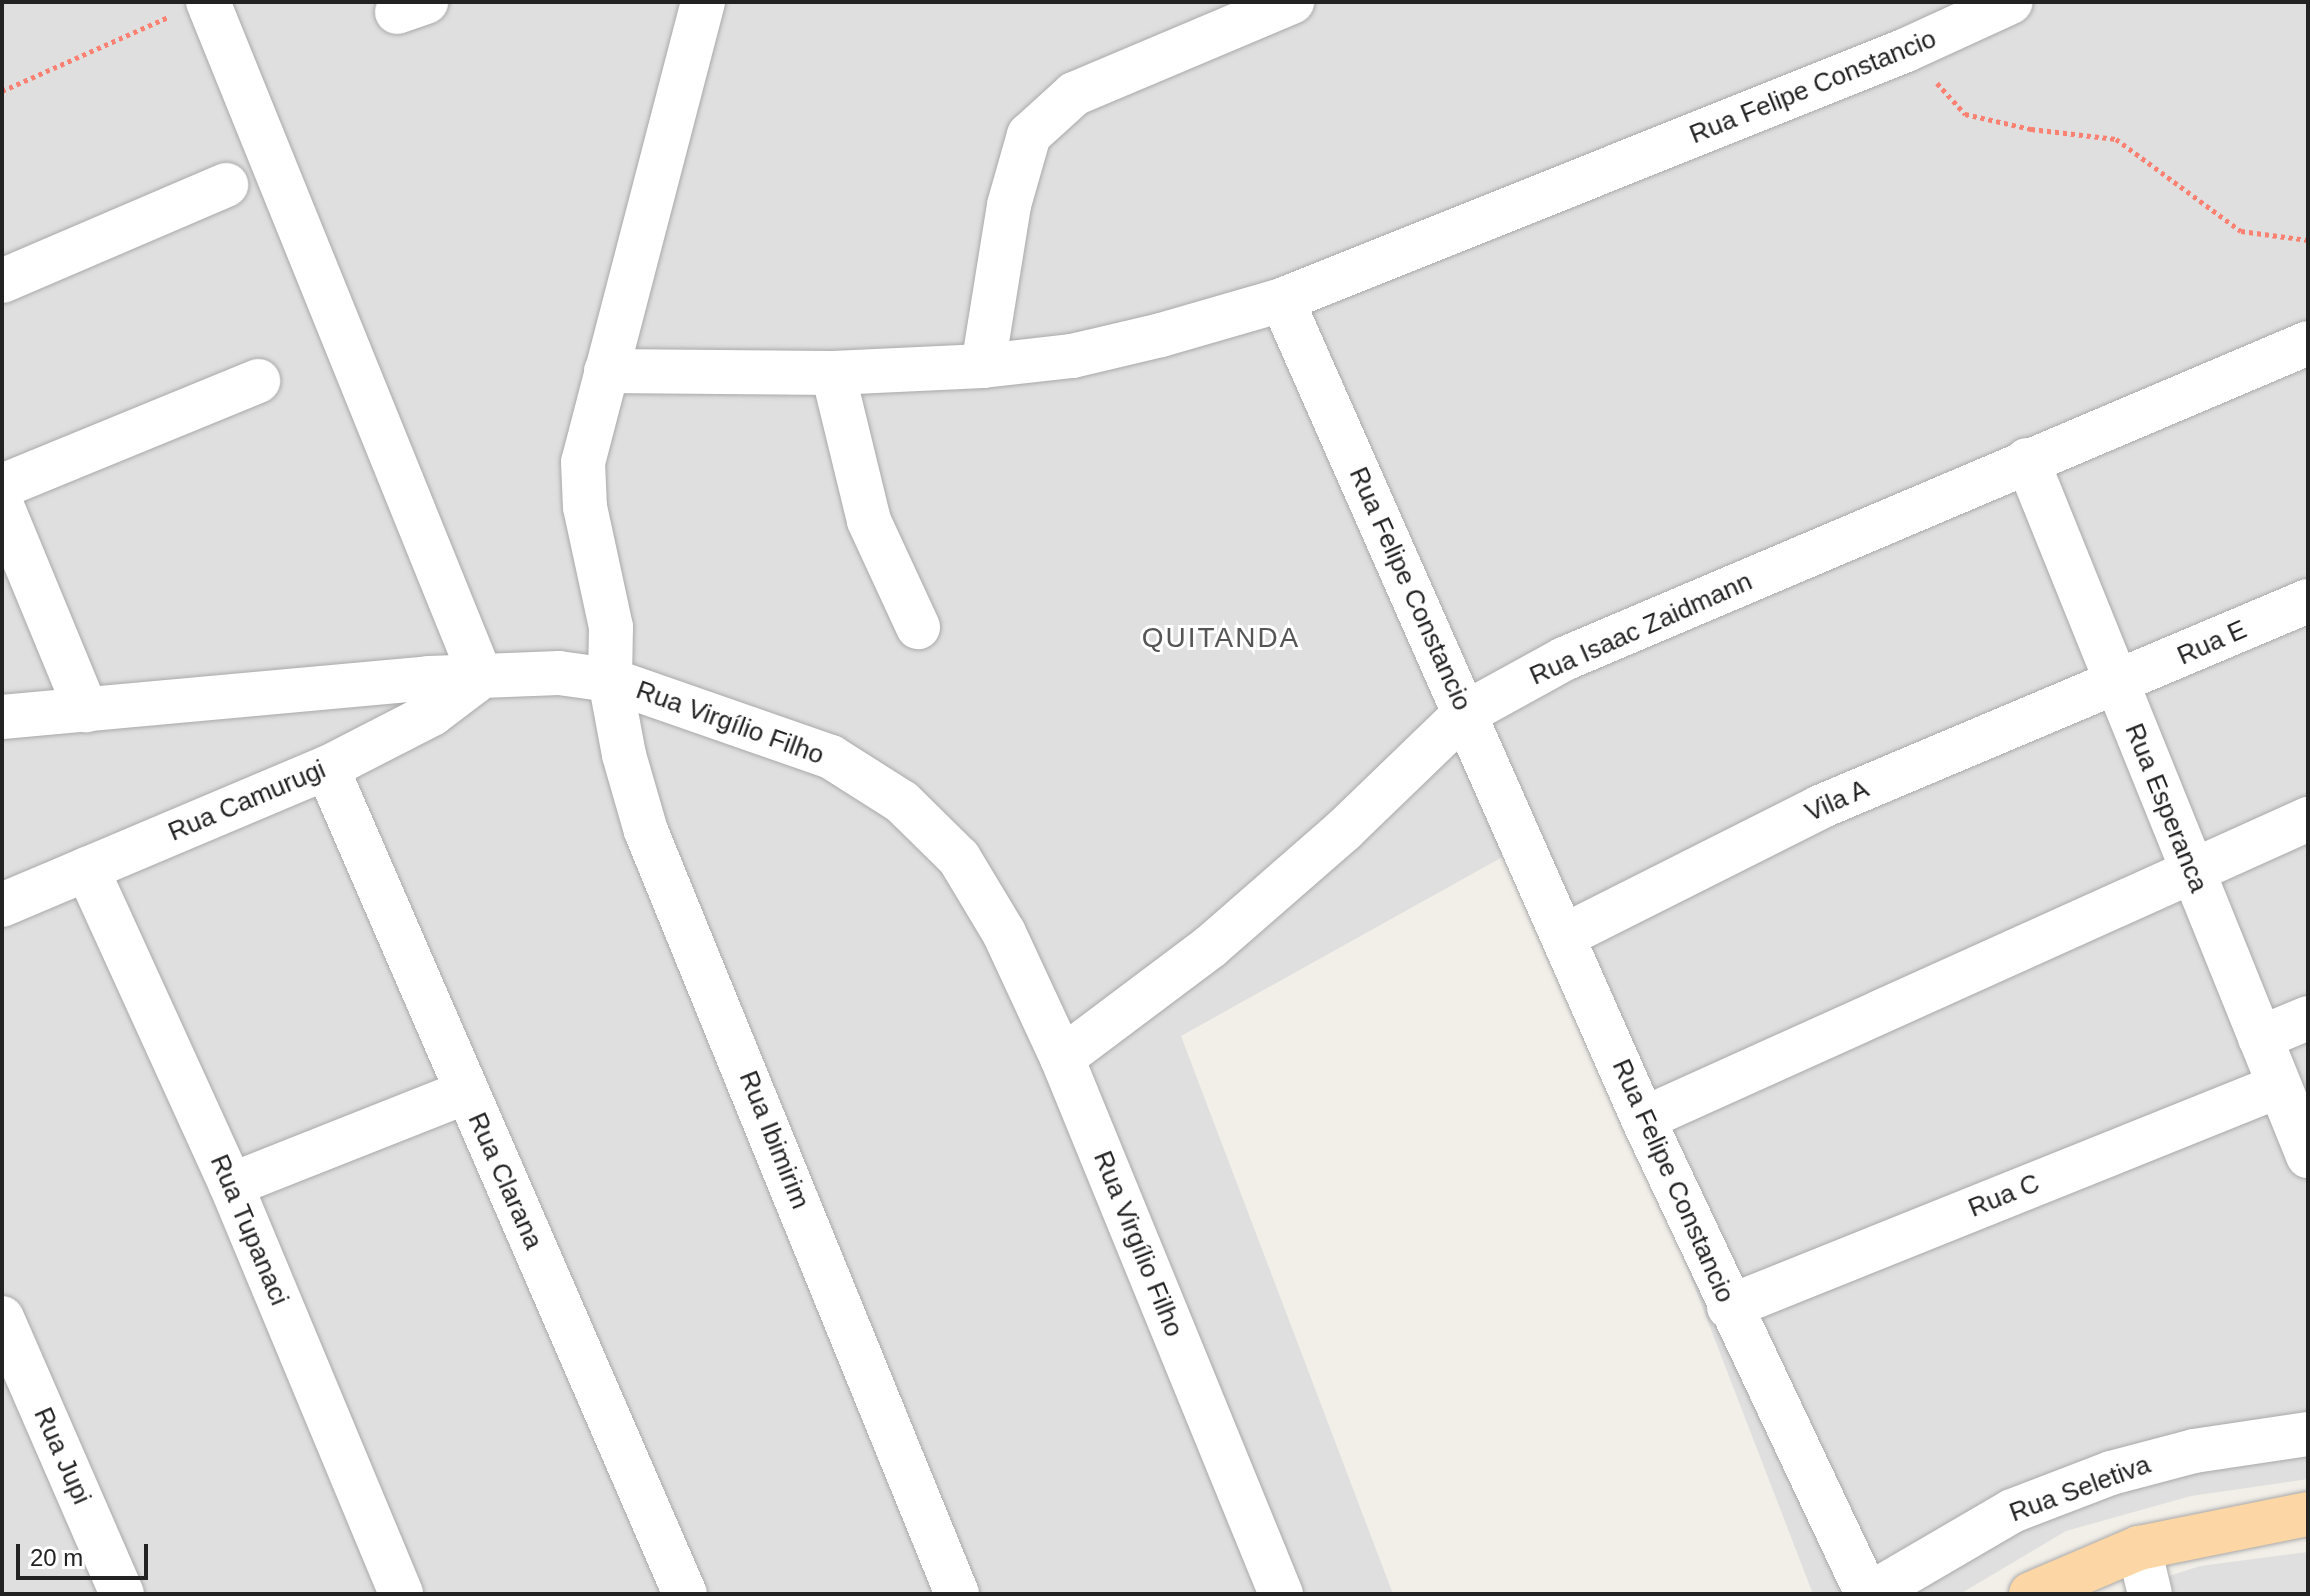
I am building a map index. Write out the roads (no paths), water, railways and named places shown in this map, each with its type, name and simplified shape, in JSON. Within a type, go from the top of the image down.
[{"type":"main road","points":[[2031,1594],[2139,1548],[2308,1514]]},
{"type":"street","name":"Rua Ibimirim","points":[[703,2],[583,462],[585,507],[611,627],[610,680],[624,755],[646,831],[957,1594]]},
{"type":"street","points":[[983,366],[1009,205],[1029,135],[1074,94],[1292,2]]},
{"type":"street","name":"Rua Felipe Constancio","points":[[1868,1594],[1729,1307],[1643,1119],[1566,935],[1464,714],[1282,300],[1906,50],[2011,2]]},
{"type":"street","points":[[191,8],[481,677]]},
{"type":"street","points":[[2,281],[226,185]]},
{"type":"street","points":[[606,371],[833,373],[983,366],[1072,356],[1282,300]]},
{"type":"street","name":"Rua Isaac Zaidmann","points":[[1062,1058],[1211,946],[1344,830],[1464,714],[1564,659],[2308,343]]},
{"type":"street","points":[[833,373],[869,521],[918,627]]},
{"type":"street","points":[[2,486],[258,381]]},
{"type":"street","name":"Rua Esperanca","points":[[2027,460],[2308,1156]]},
{"type":"street","points":[[2,506],[86,710]]},
{"type":"street","name":"Rua E","points":[[2117,685],[2308,601]]},
{"type":"street","name":"Rua Virgílio Filho","points":[[2,717],[559,673],[610,680],[831,757],[902,802],[959,858],[1004,933],[1062,1058],[1281,1594]]},
{"type":"street","name":"Rua Camurugi","points":[[2,905],[327,768],[432,714],[481,677]]},
{"type":"street","name":"Vila A","points":[[1566,935],[1820,807],[2117,685]]},
{"type":"street","name":"Rua Clarana","points":[[327,768],[685,1594]]},
{"type":"street","points":[[1643,1119],[2308,819]]},
{"type":"street","name":"Rua Tupanaci","points":[[87,869],[231,1185],[401,1594]]},
{"type":"street","points":[[2260,1038],[2308,1018]]},
{"type":"street","name":"Rua C","points":[[1729,1307],[2279,1086]]},
{"type":"street","points":[[231,1185],[466,1092]]},
{"type":"street","name":"Rua Jupi","points":[[2,1318],[122,1594]]},
{"type":"street","name":"Rua Seletiva","points":[[1868,1594],[2012,1511],[2111,1473],[2194,1451],[2308,1434]]},
{"type":"street","points":[[2139,1548],[2150,1594]]},
{"type":"district","name":"QUITANDA","points":[[1221,638]]}]
